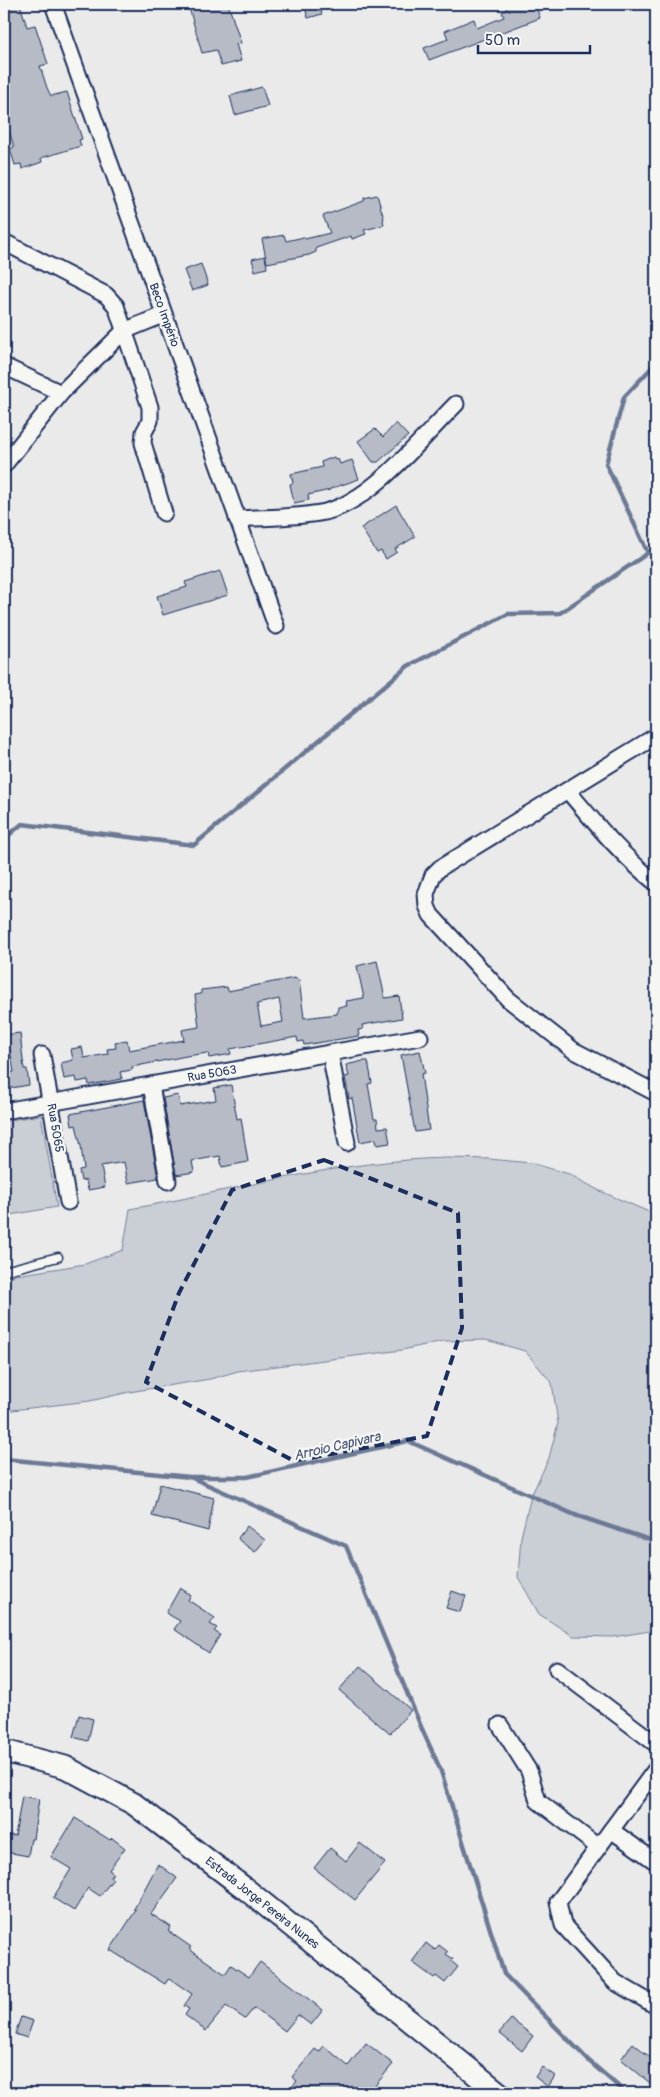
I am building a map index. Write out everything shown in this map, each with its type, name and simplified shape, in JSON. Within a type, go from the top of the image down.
[{"type":"street","name":"Beco Império","points":[[54,4],[163,315],[276,626]]},
{"type":"street","points":[[4,242],[106,296],[116,306],[150,407],[150,420],[144,432],[143,443],[164,513]]},
{"type":"street","points":[[4,465],[61,393],[124,331],[163,315]]},
{"type":"street","points":[[4,366],[61,393]]},
{"type":"street","points":[[237,519],[297,516],[326,512],[354,500],[390,472],[456,404]]},
{"type":"street","points":[[656,736],[440,868],[428,883],[426,894],[427,906],[437,923],[508,1000],[573,1050],[656,1093]]},
{"type":"street","points":[[568,791],[606,837],[636,867],[656,883]]},
{"type":"street","name":"Rua 5063","points":[[4,1111],[420,1037]]},
{"type":"street","points":[[330,1053],[347,1143]]},
{"type":"street","name":"Rua 5065","points":[[42,1055],[68,1202]]},
{"type":"street","points":[[151,1085],[168,1181]]},
{"type":"street","points":[[557,1669],[656,1744]]},
{"type":"street","points":[[500,1725],[529,1771],[538,1801],[598,1847]]},
{"type":"street","name":"Estrada Jorge Pereira Nunes","points":[[4,1751],[65,1767],[134,1804],[243,1887],[499,2093]]},
{"type":"street","points":[[656,1769],[558,1902],[563,1925],[615,1982],[656,2006]]},
{"type":"street","points":[[612,1830],[656,1862]]},
{"type":"lane","points":[[4,1271],[58,1257]]},
{"type":"highlighted area","points":[[324,1160],[458,1213],[462,1328],[427,1436],[294,1461],[146,1382],[179,1293],[232,1190]]},
{"type":"shaded area","points":[[41,1115],[57,1207],[4,1216],[4,1121]]},
{"type":"shaded area","points":[[448,1158],[531,1163],[569,1174],[598,1190],[656,1215],[656,1630],[613,1637],[573,1636],[539,1614],[518,1577],[521,1537],[531,1496],[549,1458],[558,1423],[552,1383],[525,1351],[486,1340],[443,1341],[402,1350],[238,1371],[210,1379],[129,1392],[90,1401],[4,1411],[4,1277],[85,1264],[123,1250],[130,1209],[328,1170],[408,1160]]},
{"type":"building","points":[[4,4],[20,4],[27,27],[35,25],[48,64],[40,66],[47,88],[51,96],[67,92],[82,139],[79,140],[81,146],[41,158],[42,162],[22,169],[21,164],[15,165],[10,149],[14,147],[4,114]]},
{"type":"building","points":[[188,4],[228,4],[241,43],[236,44],[241,61],[221,66],[216,50],[202,53]]},
{"type":"building","points":[[304,4],[319,4],[322,14],[308,18]]},
{"type":"building","points":[[504,4],[535,4],[540,18],[429,60],[424,48],[448,39],[445,31],[474,19],[477,28],[504,17],[502,12],[507,10]]},
{"type":"building","points":[[262,87],[268,106],[235,115],[230,96]]},
{"type":"building","points":[[377,195],[384,225],[364,230],[366,234],[352,239],[351,236],[316,248],[316,252],[309,255],[267,263],[262,239],[284,235],[286,241],[330,233],[323,216],[364,201],[364,198]]},
{"type":"building","points":[[265,256],[267,268],[255,271],[252,259]]},
{"type":"building","points":[[201,264],[208,285],[192,291],[184,270]]},
{"type":"building","points":[[396,423],[408,436],[378,462],[373,462],[358,441],[375,429],[383,437]]},
{"type":"building","points":[[334,457],[335,460],[338,459],[340,464],[352,460],[359,479],[330,490],[308,495],[309,500],[294,503],[290,484],[293,483],[291,474],[322,467],[321,462]]},
{"type":"building","points":[[396,505],[415,537],[395,549],[397,552],[386,559],[381,551],[377,553],[361,528]]},
{"type":"building","points":[[220,571],[228,595],[163,615],[157,596],[187,587],[185,582]]},
{"type":"building","points":[[377,961],[385,998],[399,996],[402,1018],[362,1025],[363,1029],[358,1030],[359,1036],[304,1045],[303,1041],[298,1042],[297,1037],[230,1049],[231,1054],[209,1058],[208,1053],[132,1067],[132,1070],[120,1072],[122,1079],[89,1085],[88,1080],[77,1082],[76,1077],[64,1079],[61,1063],[73,1060],[71,1049],[82,1047],[84,1058],[108,1054],[107,1049],[116,1048],[115,1042],[127,1040],[129,1050],[184,1040],[182,1030],[199,1027],[195,995],[201,994],[201,990],[227,987],[228,991],[294,978],[299,980],[304,1018],[337,1014],[338,1007],[347,1006],[346,1001],[364,998],[357,966]],"holes":[[[279,999],[283,1022],[261,1026],[257,1004]]]},
{"type":"building","points":[[20,1033],[24,1069],[27,1069],[29,1085],[5,1089],[4,1074],[14,1072],[10,1050],[4,1050],[4,1035]]},
{"type":"building","points":[[420,1051],[425,1073],[421,1074],[429,1130],[415,1132],[401,1055]]},
{"type":"building","points":[[368,1061],[372,1083],[368,1084],[374,1119],[377,1119],[378,1128],[387,1127],[390,1143],[377,1145],[376,1139],[360,1142],[352,1098],[349,1099],[345,1077],[349,1076],[346,1065]]},
{"type":"building","points":[[231,1085],[237,1119],[241,1118],[248,1162],[222,1167],[220,1156],[192,1161],[194,1172],[176,1175],[163,1098],[178,1095],[180,1106],[216,1100],[214,1088]]},
{"type":"building","points":[[144,1100],[158,1178],[128,1183],[124,1162],[101,1166],[105,1187],[88,1190],[86,1180],[81,1181],[79,1170],[84,1169],[81,1146],[76,1125],[72,1126],[70,1114]]},
{"type":"building","points":[[160,1484],[214,1498],[208,1531],[152,1516]]},
{"type":"building","points":[[247,1526],[265,1540],[255,1552],[238,1538]]},
{"type":"building","points":[[180,1588],[191,1595],[188,1600],[215,1618],[210,1624],[217,1628],[214,1631],[220,1635],[209,1653],[174,1629],[180,1621],[166,1613]]},
{"type":"building","points":[[452,1591],[466,1596],[460,1612],[446,1608]]},
{"type":"building","points":[[360,1666],[411,1710],[390,1734],[339,1690]]},
{"type":"building","points":[[79,1715],[93,1719],[88,1741],[73,1737]]},
{"type":"building","points":[[22,1796],[39,1799],[33,1839],[31,1839],[28,1856],[6,1852],[9,1835],[15,1836]]},
{"type":"building","points":[[75,1818],[110,1840],[112,1838],[125,1848],[109,1870],[113,1873],[110,1877],[113,1879],[100,1896],[88,1888],[74,1911],[53,1898],[71,1869],[51,1857]]},
{"type":"building","points":[[360,1843],[385,1863],[355,1900],[314,1868],[330,1848],[346,1861]]},
{"type":"building","points":[[158,1864],[177,1878],[151,1914],[171,1927],[168,1931],[191,1947],[189,1949],[225,1974],[231,1965],[249,1977],[260,1962],[323,2010],[311,2025],[298,2015],[285,2031],[254,2008],[245,2019],[226,2006],[206,2031],[185,2015],[189,2009],[184,2006],[192,1994],[169,1978],[165,1984],[110,1950],[136,1910],[134,1909]]},
{"type":"building","points":[[426,1943],[435,1950],[439,1945],[448,1952],[446,1954],[453,1959],[451,1961],[458,1967],[445,1983],[436,1976],[434,1978],[412,1962]]},
{"type":"building","points":[[21,2017],[33,2021],[27,2038],[15,2034]]},
{"type":"building","points":[[511,2019],[533,2036],[522,2051],[499,2033]]},
{"type":"building","points":[[366,2043],[393,2064],[369,2093],[287,2093],[297,2081],[292,2077],[315,2049],[319,2052],[324,2046],[348,2066]]},
{"type":"building","points":[[633,2043],[656,2062],[656,2075],[650,2083],[621,2059]]},
{"type":"building","points":[[542,2067],[555,2076],[548,2087],[535,2077]]},
{"type":"waterway","points":[[4,839],[22,824],[194,845],[408,666],[508,614],[560,613],[648,553],[606,464],[624,397],[656,363]]},
{"type":"waterway","name":"Arroio Capivara","points":[[4,1459],[190,1477],[247,1477],[408,1441],[575,1515],[656,1542]]},
{"type":"waterway","points":[[190,1477],[346,1546],[441,1771],[504,1974],[589,2061],[626,2093]]}]
